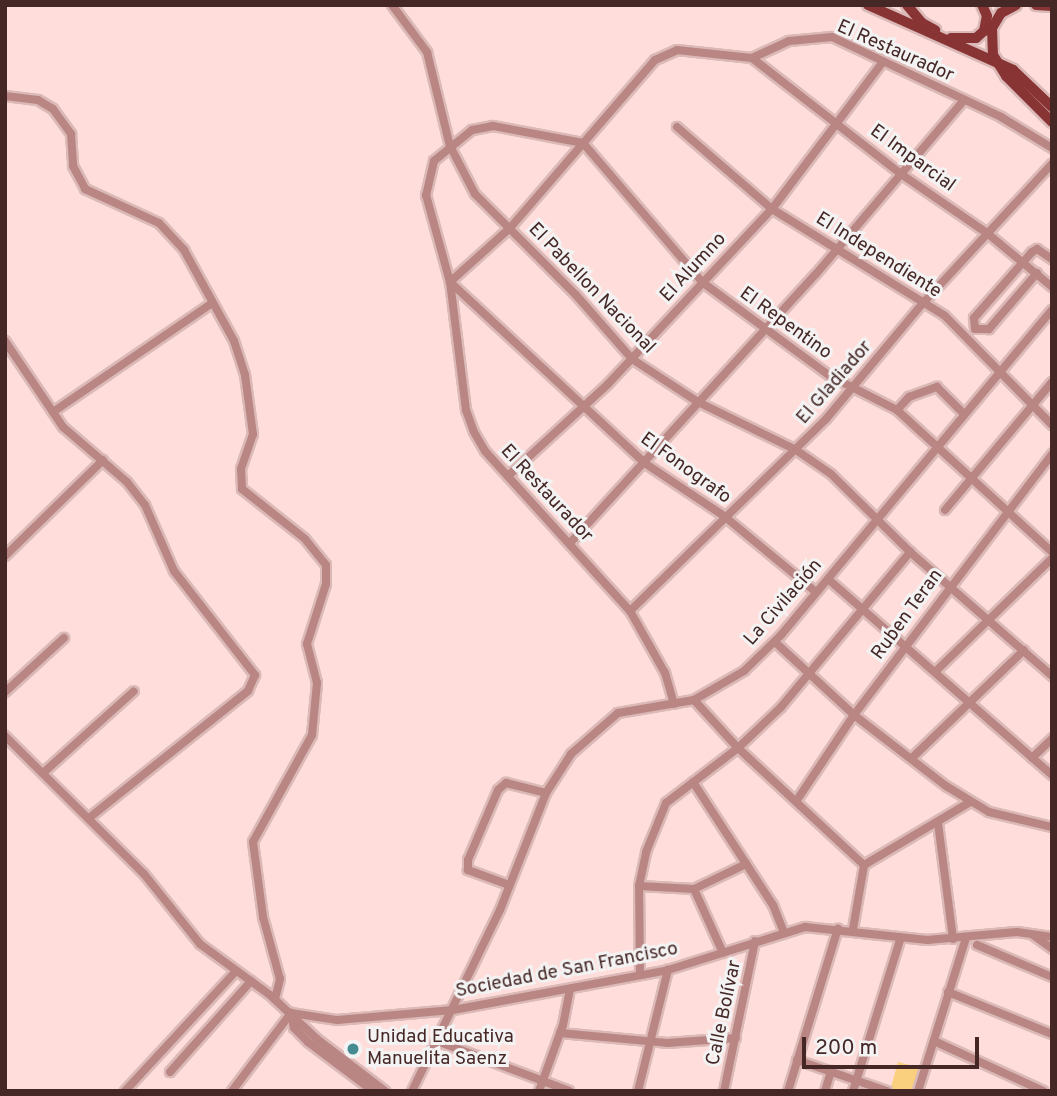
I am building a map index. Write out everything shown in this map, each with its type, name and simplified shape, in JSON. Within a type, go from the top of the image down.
[{"type":"main road","points":[[868,5],[997,62],[1020,75],[1052,107]]},
{"type":"main road","points":[[907,5],[922,23],[951,38],[960,47]]},
{"type":"main road","points":[[951,38],[976,38],[984,31],[987,16],[982,5]]},
{"type":"main road","points":[[1016,5],[1001,13],[992,28],[990,46],[997,62],[1052,122]]},
{"type":"main road","points":[[1036,5],[1052,6]]},
{"type":"street","name":"El Pabellon Nacional","points":[[392,5],[427,52],[450,146],[475,194],[632,359],[698,402],[796,450],[831,474],[948,587],[1052,676]]},
{"type":"street","name":"El Restaurador","points":[[674,704],[665,673],[630,611],[571,542],[485,451],[466,410],[450,282],[426,195],[434,161],[472,130],[493,126],[583,143],[655,60],[677,50],[752,58],[813,36],[832,37],[1023,128],[1052,148]]},
{"type":"street","name":"El Imparcial","points":[[752,58],[901,174],[988,233],[1049,284]]},
{"type":"street","name":"El Alumno","points":[[508,477],[632,359],[772,209],[882,63]]},
{"type":"street","points":[[5,96],[38,100],[53,109],[71,134],[73,166],[85,188],[168,231],[200,275],[212,303],[234,341],[251,407],[253,434],[241,469],[242,489],[305,539],[326,565],[326,584],[307,644],[317,683],[312,735],[253,842],[263,917],[280,979],[275,999]]},
{"type":"street","points":[[571,542],[646,464],[698,402],[766,330],[964,100]]},
{"type":"street","name":"El Independiente","points":[[677,127],[772,209],[944,316],[1052,425]]},
{"type":"street","name":"El Repentino","points":[[583,143],[702,282],[852,390],[873,395],[897,411],[973,476],[1052,552]]},
{"type":"street","points":[[450,282],[510,228],[583,143]]},
{"type":"street","name":"El Gladiador","points":[[630,611],[724,516],[796,450],[852,390],[924,302],[1052,164]]},
{"type":"street","points":[[1037,273],[987,331],[975,329],[974,317],[1037,249],[1052,259]]},
{"type":"street","points":[[1049,284],[1052,273]]},
{"type":"street","name":"El Fonografo","points":[[450,282],[480,306],[646,464],[724,516],[816,593]]},
{"type":"street","points":[[53,412],[212,303]]},
{"type":"street","name":"La Civilación","points":[[412,1091],[453,1010],[509,885],[546,793],[571,754],[605,720],[643,706],[694,701],[744,671],[775,642],[1052,310]]},
{"type":"street","points":[[5,341],[53,412],[145,505],[174,571],[255,675],[248,691],[90,817]]},
{"type":"street","points":[[944,510],[1052,382]]},
{"type":"street","points":[[897,411],[909,397],[937,387],[964,414]]},
{"type":"street","name":"Ruben Teran","points":[[797,800],[854,715],[948,587],[1052,454]]},
{"type":"street","points":[[5,556],[103,460]]},
{"type":"street","points":[[640,975],[639,886],[646,852],[666,803],[738,748],[810,674],[910,552]]},
{"type":"street","points":[[936,671],[1052,558]]},
{"type":"street","points":[[828,579],[1052,775]]},
{"type":"street","points":[[5,692],[64,638]]},
{"type":"street","points":[[775,642],[854,715],[970,802],[1002,817],[1052,827]]},
{"type":"street","points":[[913,757],[1024,650]]},
{"type":"street","points":[[43,773],[134,691]]},
{"type":"street","points":[[694,701],[738,748],[864,865]]},
{"type":"street","points":[[5,736],[90,817],[144,874],[189,934],[275,999],[317,1039],[385,1091]]},
{"type":"street","points":[[1032,758],[1052,739]]},
{"type":"street","points":[[693,782],[780,917],[783,930]]},
{"type":"street","points":[[509,885],[468,870],[468,860],[498,790],[506,783],[546,793]]},
{"type":"street","points":[[864,865],[970,802]]},
{"type":"street","points":[[938,823],[953,939]]},
{"type":"street","points":[[639,886],[694,889],[746,864]]},
{"type":"street","points":[[853,929],[864,865]]},
{"type":"street","points":[[694,889],[723,953]]},
{"type":"street","points":[[788,1091],[838,928]]},
{"type":"street","name":"Sociedad de San Francisco","points":[[291,1013],[337,1020],[453,1010],[668,970],[783,930],[838,928],[901,937],[953,939],[1030,934],[1052,937]]},
{"type":"street","points":[[1030,934],[1052,949]]},
{"type":"street","points":[[853,1091],[901,937]]},
{"type":"street","points":[[918,1091],[966,938]]},
{"type":"street","name":"Calle Bolívar","points":[[724,1091],[755,941]]},
{"type":"street","points":[[977,945],[1052,977]]},
{"type":"street","points":[[638,1091],[668,970]]},
{"type":"street","points":[[125,1091],[236,971]]},
{"type":"street","points":[[170,1072],[251,981]]},
{"type":"street","points":[[539,1091],[560,1033],[570,989]]},
{"type":"street","points":[[948,992],[1052,1034]]},
{"type":"street","points":[[232,1091],[291,1013]]},
{"type":"street","points":[[291,1013],[294,1028],[308,1042],[373,1091]]},
{"type":"street","points":[[560,1033],[651,1042],[736,1038]]},
{"type":"street","points":[[437,1041],[569,1091]]},
{"type":"street","points":[[934,1041],[1043,1091]]},
{"type":"street","points":[[797,1060],[887,1091]]},
{"type":"street","points":[[825,1091],[831,1072]]},
{"type":"shaded area","points":[[898,1062],[925,1069],[919,1091],[890,1091]]},
{"type":"place","name":"Unidad Educativa Manuelita Saenz","points":[[353,1049]]}]
